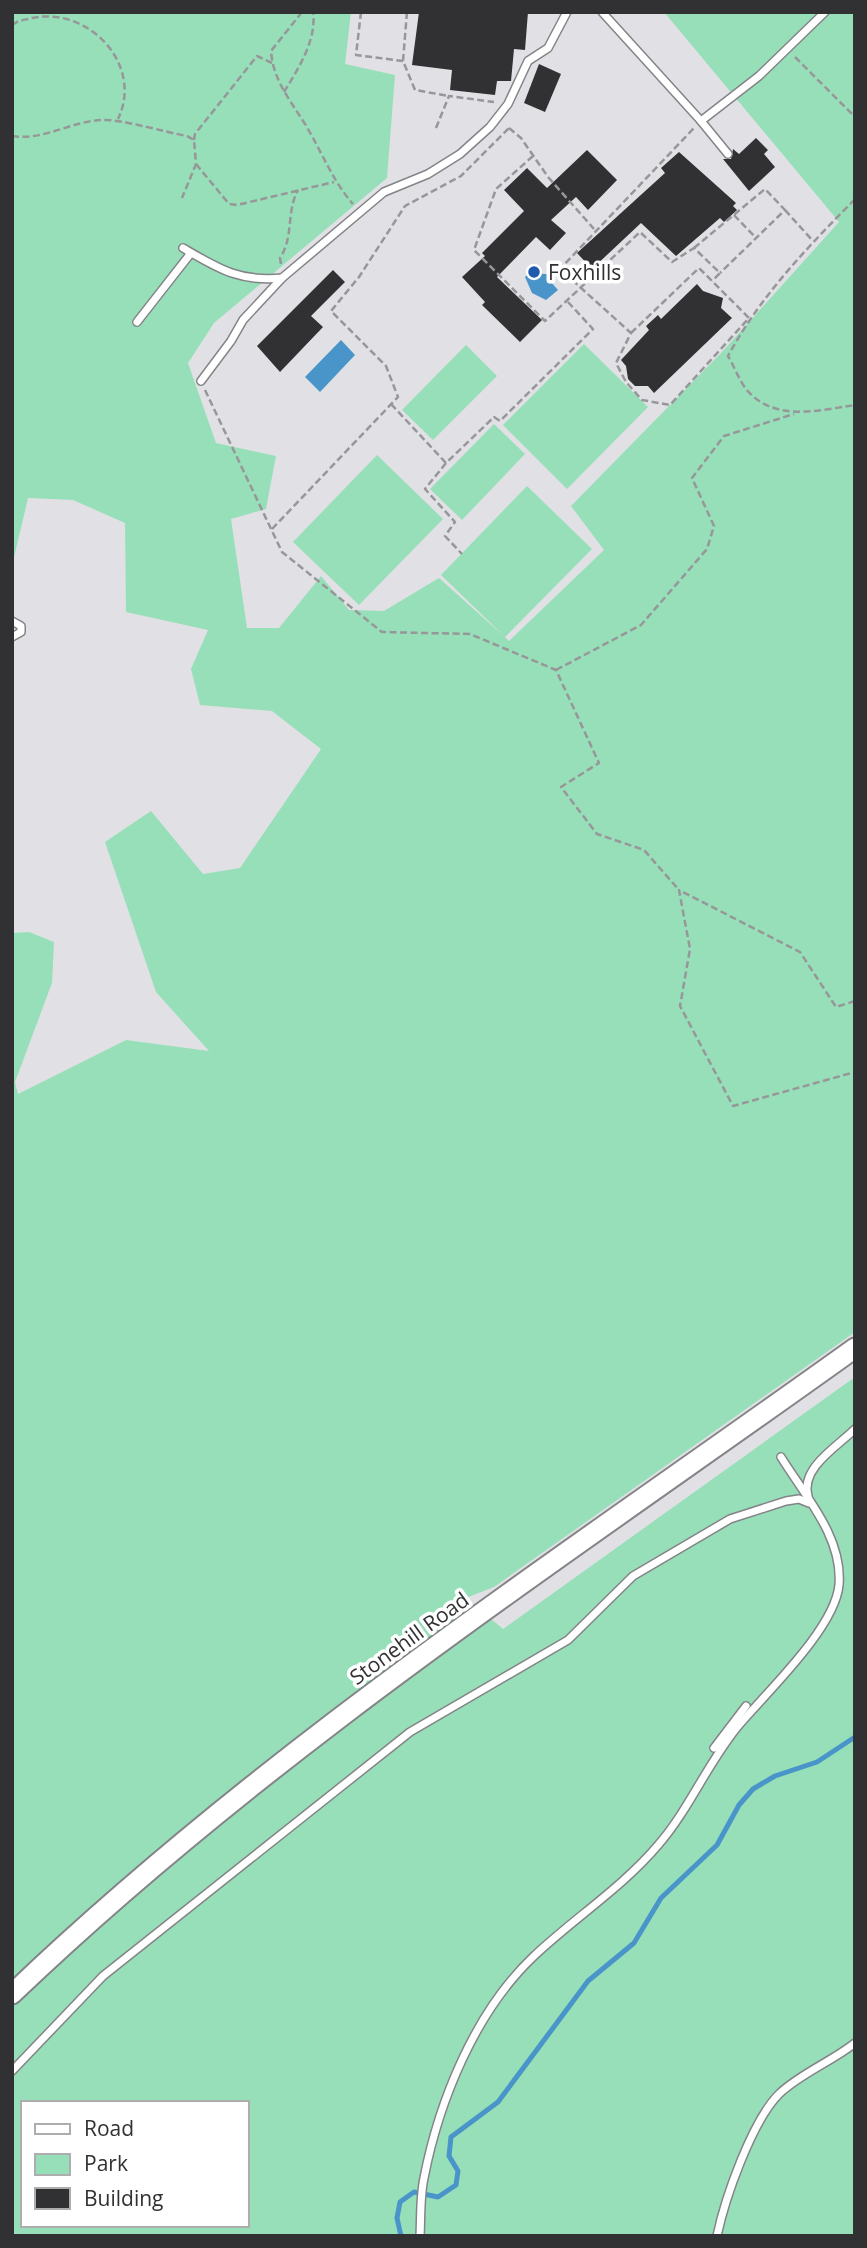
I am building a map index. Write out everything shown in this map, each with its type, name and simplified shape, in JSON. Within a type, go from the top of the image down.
[{"type":"street","name":"Stonehill Road","points":[[12,1994],[188,1839],[336,1719],[855,1348]]},
{"type":"lane","points":[[201,381],[243,320],[282,278],[384,192],[428,174],[460,154],[508,104],[528,61],[548,48],[567,12]]},
{"type":"lane","points":[[602,12],[728,154]]},
{"type":"lane","points":[[701,121],[788,49],[825,12]]},
{"type":"lane","points":[[183,248],[228,274],[262,279],[282,278]]},
{"type":"lane","points":[[137,322],[191,253]]},
{"type":"lane","points":[[12,621],[20,626],[20,632],[12,637]]},
{"type":"lane","points":[[809,1503],[806,1490],[819,1460],[855,1429]]},
{"type":"lane","points":[[421,2236],[423,2182],[433,2137],[482,2022],[532,1958],[661,1843],[737,1728],[790,1668],[829,1617],[838,1592],[838,1566],[830,1535],[781,1457]]},
{"type":"lane","points":[[12,2071],[103,1976],[410,1732],[568,1640],[633,1577],[730,1519],[786,1501],[799,1499],[809,1503]]},
{"type":"lane","points":[[714,1748],[746,1706]]},
{"type":"lane","points":[[717,2236],[736,2174],[777,2096],[796,2080],[855,2043]]},
{"type":"path","points":[[302,12],[271,51],[272,63],[284,92],[334,182],[360,212]]},
{"type":"path","points":[[284,92],[305,53],[313,26],[313,12]]},
{"type":"path","points":[[360,12],[356,55],[403,61]]},
{"type":"path","points":[[272,529],[398,397],[386,366],[331,311],[359,277],[405,206],[461,176],[509,128],[508,104],[415,90],[403,61],[407,12]]},
{"type":"path","points":[[12,25],[41,16],[58,17],[77,23],[102,38],[117,56],[124,74],[125,100],[117,120]]},
{"type":"path","points":[[788,49],[855,117]]},
{"type":"path","points":[[182,198],[196,164],[194,140],[257,56],[272,63]]},
{"type":"path","points":[[436,128],[449,96]]},
{"type":"path","points":[[12,136],[34,136],[89,121],[117,120],[194,140]]},
{"type":"path","points":[[631,333],[560,269],[594,229],[701,121]]},
{"type":"path","points":[[509,128],[521,138],[594,229]]},
{"type":"path","points":[[533,156],[496,189],[474,250],[545,321],[640,232],[672,262],[694,248],[765,188],[813,242]]},
{"type":"path","points":[[196,164],[229,204],[237,205],[299,188],[334,182]]},
{"type":"path","points":[[282,278],[280,258],[288,247],[291,207],[299,188]]},
{"type":"path","points":[[749,318],[699,268],[631,333],[616,363],[626,382],[642,400],[670,405],[749,318],[813,242],[855,199]]},
{"type":"path","points":[[712,281],[785,210]]},
{"type":"path","points":[[734,215],[757,238]]},
{"type":"path","points":[[694,248],[720,273]]},
{"type":"path","points":[[461,554],[445,536],[455,522],[425,489],[446,463],[494,417],[500,421],[593,329],[567,301]]},
{"type":"path","points":[[749,318],[728,356],[747,390],[770,406],[794,414]]},
{"type":"path","points":[[201,381],[282,552],[382,632],[470,634],[556,670],[599,763],[561,787],[597,834],[644,850],[679,890],[800,952],[836,1007],[855,1001]]},
{"type":"path","points":[[391,404],[446,463]]},
{"type":"path","points":[[556,670],[641,625],[707,549],[714,526],[692,478],[724,436],[794,414],[855,405]]},
{"type":"path","points":[[679,890],[690,949],[680,1006],[733,1106],[855,1073]]},
{"type":"green space","points":[[12,12],[351,12],[345,64],[395,75],[387,178],[214,323],[188,363],[216,443],[276,456],[266,509],[231,519],[247,628],[279,628],[321,576],[349,610],[384,611],[439,578],[509,641],[604,550],[571,506],[721,353],[839,222],[664,12],[855,12],[855,1332],[494,1587],[466,1598],[503,1629],[855,1377],[855,2236],[12,2236],[12,933],[29,932],[54,942],[52,983],[15,1082],[18,1094],[126,1040],[209,1051],[156,992],[105,842],[151,811],[203,874],[240,868],[321,749],[272,711],[200,705],[191,669],[208,630],[126,612],[125,523],[73,500],[28,498],[12,566]]},
{"type":"green space","points":[[584,344],[648,407],[567,489],[503,425]]},
{"type":"green space","points":[[466,345],[497,376],[433,440],[402,410]]},
{"type":"green space","points":[[494,424],[525,454],[462,520],[430,489]]},
{"type":"green space","points":[[377,455],[443,519],[359,605],[293,542]]},
{"type":"green space","points":[[527,486],[592,549],[505,637],[441,575]]},
{"type":"water","points":[[535,267],[543,274],[550,274],[551,282],[558,290],[546,300],[532,293],[525,277]]},
{"type":"water","points":[[341,340],[355,355],[320,392],[305,377]]},
{"type":"building","points":[[419,12],[528,12],[525,50],[514,49],[511,81],[497,81],[495,95],[450,90],[452,70],[412,65]]},
{"type":"building","points":[[539,64],[561,74],[545,112],[524,103]]},
{"type":"building","points":[[756,138],[768,150],[764,154],[775,167],[749,191],[723,159],[731,159],[733,149],[739,154]]},
{"type":"building","points":[[587,150],[617,180],[588,210],[576,197],[551,220],[566,233],[550,250],[536,237],[497,277],[542,320],[520,342],[482,305],[485,302],[462,277],[485,256],[482,253],[524,211],[504,190],[527,168],[547,188]]},
{"type":"building","points":[[679,152],[736,203],[733,206],[737,210],[724,222],[720,218],[676,256],[641,223],[592,269],[577,253],[665,173],[661,168]]},
{"type":"building","points":[[333,270],[345,282],[311,316],[323,327],[280,372],[257,346]]},
{"type":"building","points":[[697,284],[703,291],[723,298],[721,308],[732,318],[654,393],[648,386],[635,386],[628,379],[626,366],[621,360],[649,330],[646,326],[658,315],[661,319]]},
{"type":"waterway","points":[[401,2236],[397,2218],[400,2202],[414,2192],[438,2197],[456,2185],[458,2171],[449,2156],[451,2137],[498,2102],[588,1981],[634,1943],[661,1898],[717,1845],[739,1805],[753,1789],[775,1776],[817,1762],[855,1737]]},
{"type":"place","name":"Foxhills","points":[[534,272]]}]
